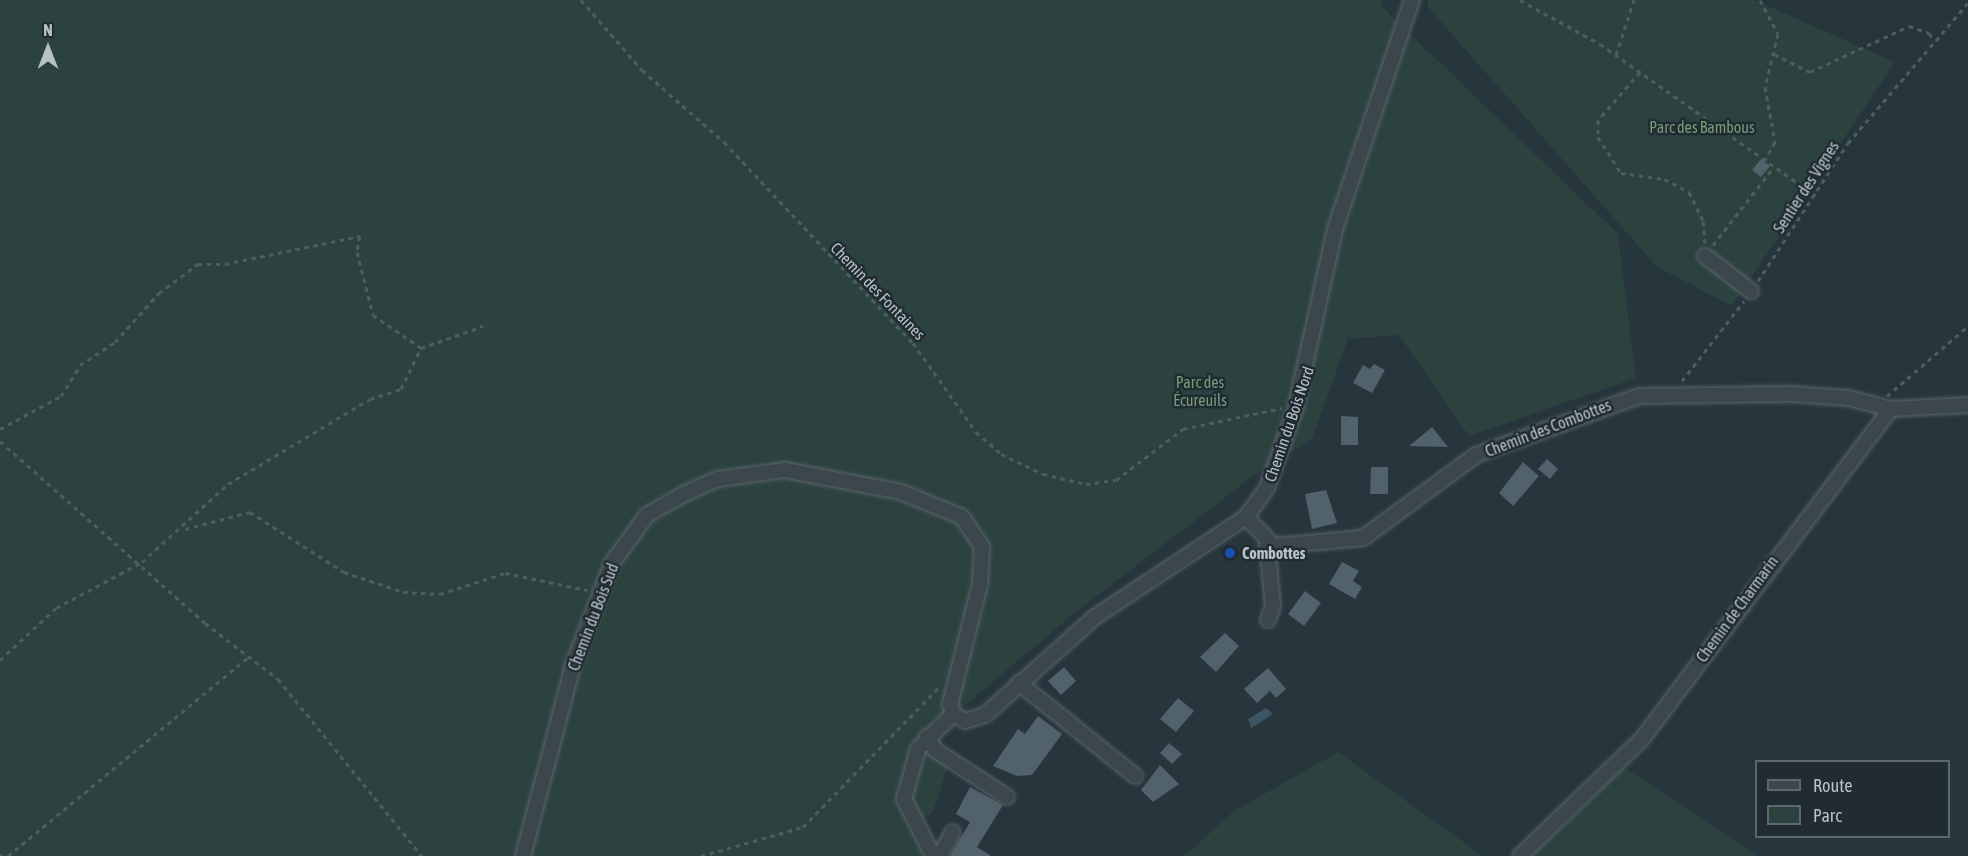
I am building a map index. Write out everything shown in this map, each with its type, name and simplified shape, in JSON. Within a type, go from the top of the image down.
[{"type":"street","name":"Chemin du Bois Nord","points":[[952,709],[976,721],[1095,617],[1246,517],[1267,488],[1310,365],[1335,229],[1412,0]]},
{"type":"street","points":[[1705,256],[1751,291]]},
{"type":"street","name":"Chemin des Combottes","points":[[1267,544],[1325,545],[1373,534],[1476,455],[1604,404],[1677,393],[1790,394],[1884,407]]},
{"type":"street","points":[[1884,407],[1968,405]]},
{"type":"street","name":"Chemin de Charmarin","points":[[1520,856],[1642,740],[1884,407]]},
{"type":"street","name":"Chemin du Bois Sud","points":[[523,856],[573,665],[605,580],[647,515],[718,479],[785,470],[901,492],[962,517],[982,547],[980,584],[956,676],[952,709]]},
{"type":"street","points":[[1246,517],[1267,544],[1273,606],[1268,620]]},
{"type":"street","points":[[1019,683],[1134,776]]},
{"type":"street","points":[[952,709],[927,737],[913,760],[904,799],[930,850],[940,856],[954,832]]},
{"type":"street","points":[[927,737],[935,750],[1006,797]]},
{"type":"path","name":"Chemin des Fontaines","points":[[581,0],[642,70],[724,142],[913,343],[976,432],[1001,454],[1043,474],[1086,484],[1116,480],[1183,429],[1261,409],[1295,410]]},
{"type":"path","points":[[1520,0],[1616,55],[1815,195]]},
{"type":"path","points":[[1616,55],[1634,0]]},
{"type":"path","points":[[1760,0],[1778,34],[1765,87],[1776,142],[1765,160]]},
{"type":"path","name":"Sentier des Vignes","points":[[1677,393],[1700,354],[1751,291],[1854,136],[1968,3]]},
{"type":"path","points":[[1774,54],[1810,72],[1909,26],[1929,33],[1934,41]]},
{"type":"path","points":[[1640,72],[1598,120],[1598,137],[1621,173],[1664,179],[1689,192],[1703,221],[1705,256]]},
{"type":"path","points":[[1705,256],[1774,166]]},
{"type":"path","points":[[0,429],[61,396],[80,365],[115,342],[159,293],[198,264],[225,264],[360,236],[357,252],[372,315],[421,348]]},
{"type":"path","points":[[0,660],[56,608],[142,562],[184,529],[228,484],[370,399],[401,389],[421,348],[483,326]]},
{"type":"path","points":[[1884,407],[1968,326]]},
{"type":"path","points":[[0,441],[278,679],[422,856]]},
{"type":"path","points":[[184,529],[250,512],[344,572],[403,592],[440,594],[505,573],[576,591],[605,580]]},
{"type":"path","points":[[8,856],[250,656]]},
{"type":"path","points":[[701,856],[804,827],[922,703],[956,676]]},
{"type":"green space","name":"Parc des Écureuils","points":[[0,0],[1383,0],[1381,6],[1618,234],[1636,378],[1469,436],[1399,335],[1348,339],[1312,439],[1257,473],[1072,615],[938,728],[948,766],[933,812],[912,826],[934,856],[0,856]]},
{"type":"green space","name":"Parc des Bambous","points":[[1428,0],[1754,0],[1895,62],[1732,306],[1657,267],[1427,6]]},
{"type":"green space","points":[[1338,752],[1483,856],[1184,856],[1234,811]]},
{"type":"green space","points":[[1624,767],[1757,856],[1533,856]]},
{"type":"water","points":[[1266,708],[1273,714],[1251,728],[1248,719]]},
{"type":"building","points":[[1761,159],[1770,166],[1761,177],[1752,170]]},
{"type":"building","points":[[1374,364],[1385,370],[1372,393],[1353,383],[1363,365],[1370,369]]},
{"type":"building","points":[[1341,416],[1358,417],[1358,445],[1341,445]]},
{"type":"building","points":[[1432,427],[1448,447],[1409,446]]},
{"type":"building","points":[[1547,459],[1558,469],[1550,479],[1538,469]]},
{"type":"building","points":[[1523,462],[1539,476],[1513,506],[1499,493]]},
{"type":"building","points":[[1371,467],[1388,467],[1388,494],[1370,494]]},
{"type":"building","points":[[1326,490],[1337,523],[1312,529],[1305,494]]},
{"type":"building","points":[[1342,562],[1359,571],[1353,581],[1362,587],[1355,599],[1329,584]]},
{"type":"building","points":[[1305,591],[1321,603],[1304,626],[1288,614]]},
{"type":"building","points":[[1225,633],[1239,646],[1216,672],[1200,657]]},
{"type":"building","points":[[1064,667],[1076,681],[1061,695],[1048,681]]},
{"type":"building","points":[[1268,668],[1286,689],[1276,698],[1270,691],[1257,703],[1244,689]]},
{"type":"building","points":[[1178,698],[1194,711],[1176,732],[1160,719]]},
{"type":"building","points":[[1038,716],[1062,734],[1032,775],[1017,776],[993,766],[1018,729],[1025,734]]},
{"type":"building","points":[[1169,743],[1182,754],[1172,764],[1160,753]]},
{"type":"building","points":[[1160,765],[1179,784],[1153,802],[1141,790]]},
{"type":"building","points":[[970,787],[1003,805],[977,847],[991,856],[950,856],[970,822],[956,814]]},
{"type":"place","name":"Combottes","points":[[1230,553]]}]
